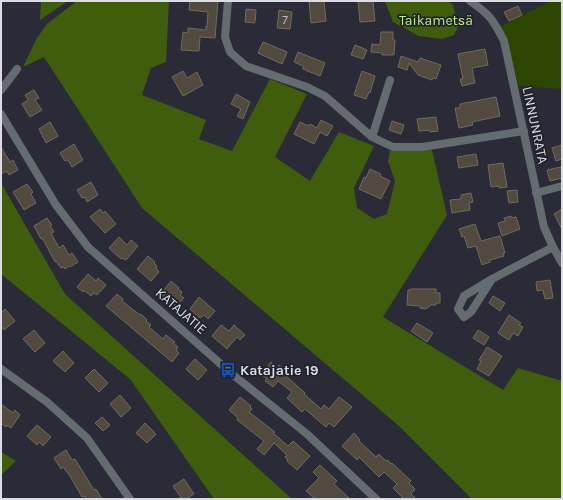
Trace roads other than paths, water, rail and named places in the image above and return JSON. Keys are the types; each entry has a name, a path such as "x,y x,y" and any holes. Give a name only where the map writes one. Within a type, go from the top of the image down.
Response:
{"street":[{"path":"228,1 225,38 230,52 246,66 307,86 325,96 372,137 393,147 422,147 524,131"},
{"name":"LINNUNRATA","path":"470,1 483,10 494,21 504,41 544,227 562,263"},
{"path":"1,90 17,69"},
{"path":"372,137 390,80"},
{"name":"KATAJATIE","path":"1,114 56,205 88,247 232,374 307,434 376,499"},
{"path":"536,193 562,186"},
{"path":"492,279 471,312 464,317 458,308 464,296 492,279 553,247"},
{"path":"1,369 47,402 87,438 130,499"}],"place":[{"name":"Katajatie 19","path":"228,370"}],"park label":[{"name":"Taikametsä","path":"436,20"}]}
